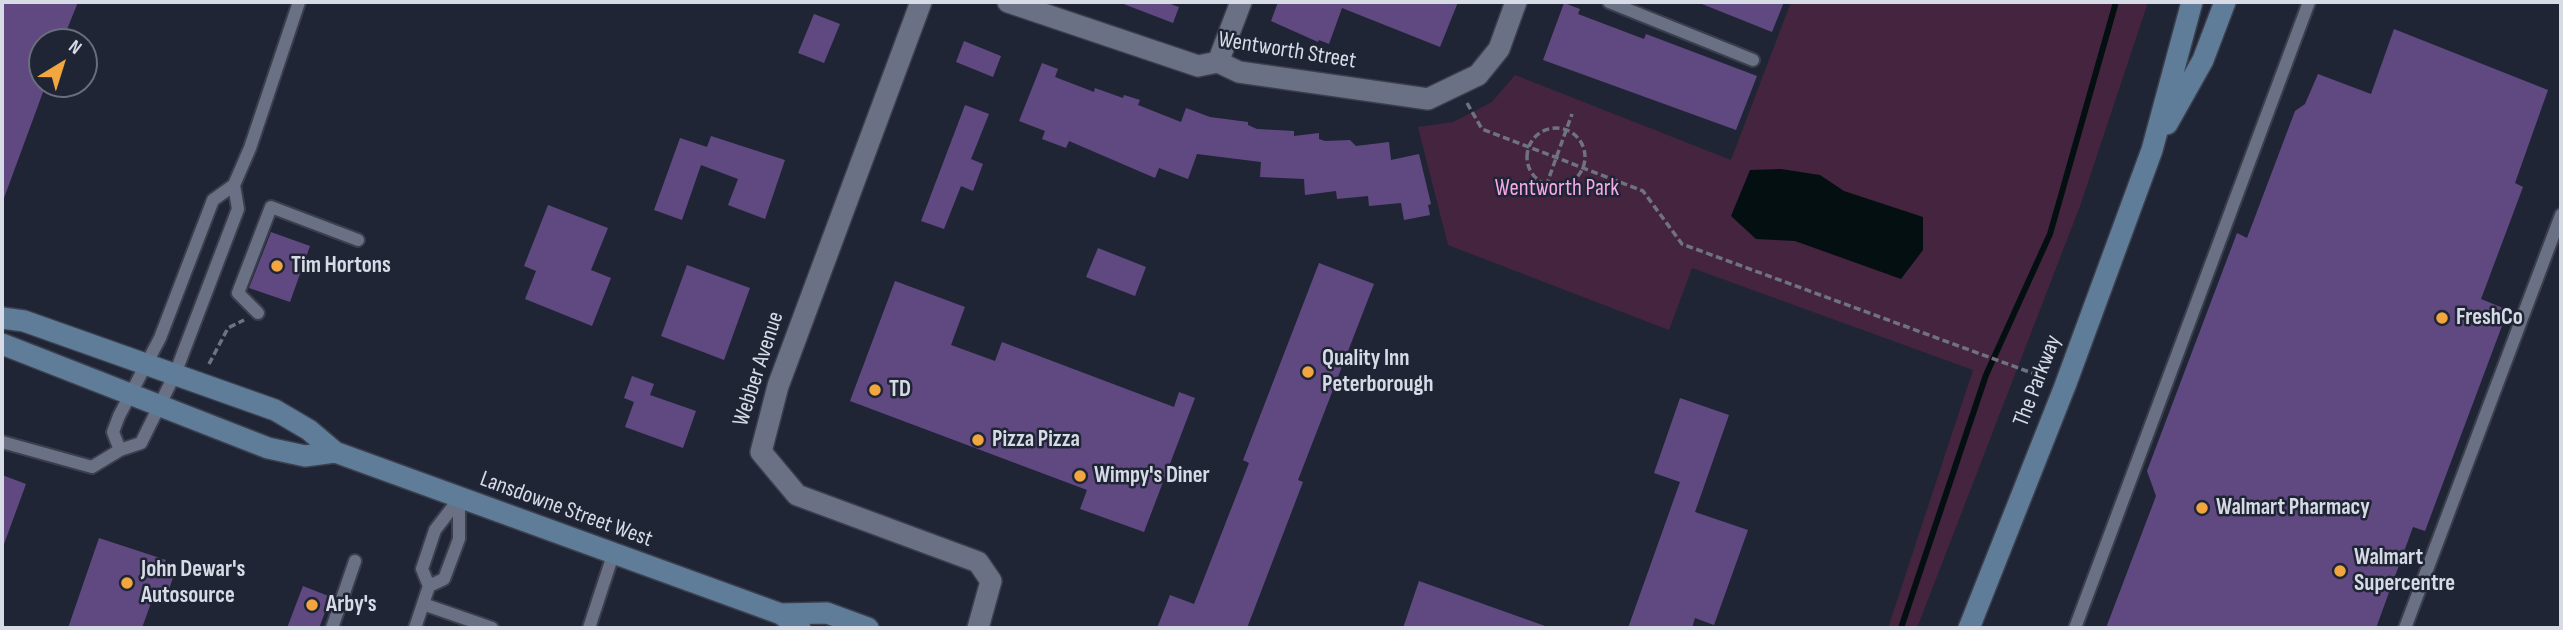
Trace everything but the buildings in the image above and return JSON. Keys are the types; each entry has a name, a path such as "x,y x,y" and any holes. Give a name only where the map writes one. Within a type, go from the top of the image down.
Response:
{"main road":[{"name":"The Parkway","path":"1969,628 2065,386 2152,150 2192,2"},
{"name":"The Parkway","path":"2152,150 2203,60 2225,2"},
{"name":"Lansdowne Street West","path":"2,318 24,321 275,410 309,430 335,452 781,614 800,628"},
{"name":"Lansdowne Street West","path":"2,344 268,447 306,456 335,452"},
{"name":"Lansdowne Street West","path":"781,614 827,613 868,628"}],"street":[{"name":"Webber Avenue","path":"921,2 778,386 761,452 797,495 978,562 991,581 978,628"},
{"name":"Wentworth Street","path":"1008,2 1198,66 1218,62 1239,72 1428,99 1479,75 1499,49 1516,2"},
{"path":"1218,62 1241,2"}],"lane":[{"path":"120,450 113,432 160,338 213,200 234,185 250,148 299,2"},
{"path":"1609,2 1753,60"},
{"path":"2075,628 2309,2"},
{"path":"2,442 92,467 120,450 141,443 175,374 238,209 234,185"},
{"path":"258,313 238,293 271,208 358,240"},
{"path":"2405,628 2561,215"},
{"path":"415,628 429,586 422,569 430,543 435,530 459,499"},
{"path":"429,586 444,579 459,538 459,499"},
{"path":"589,628 613,555"},
{"path":"332,628 355,561"},
{"path":"423,604 492,628"}],"path":[{"path":"1458,85 1482,129 1643,191 1682,244 2032,373"},
{"path":"1546,186 1572,114"},
{"path":"1549,127 1570,130 1585,147 1584,168 1569,185 1546,186 1531,173 1527,146 1549,127"}],"green space":[{"name":"Wentworth Park","path":"1791,2 2148,2 2080,206 1917,628 1888,628 1973,370 1692,268 1669,330 1448,245 1418,127 1453,122 1492,102 1515,75 1731,160"}],"shaded area":[{"path":"1781,169 1820,175 1844,191 1923,217 1923,250 1901,279 1795,241 1756,239 1731,216 1750,170"}],"waterway":[{"path":"1901,628 1986,375 2050,234 2116,2"}],"place":[{"name":"Tim Hortons","path":"277,266"},
{"name":"FreshCo","path":"2442,318"},
{"name":"Quality Inn Peterborough","path":"1308,372"},
{"name":"TD","path":"875,390"},
{"name":"Pizza Pizza","path":"978,440"},
{"name":"Wimpy's Diner","path":"1080,476"},
{"name":"Walmart Pharmacy","path":"2202,508"},
{"name":"Walmart Supercentre","path":"2340,571"},
{"name":"John Dewar's Autosource","path":"127,583"},
{"name":"Arby's","path":"312,605"}]}
